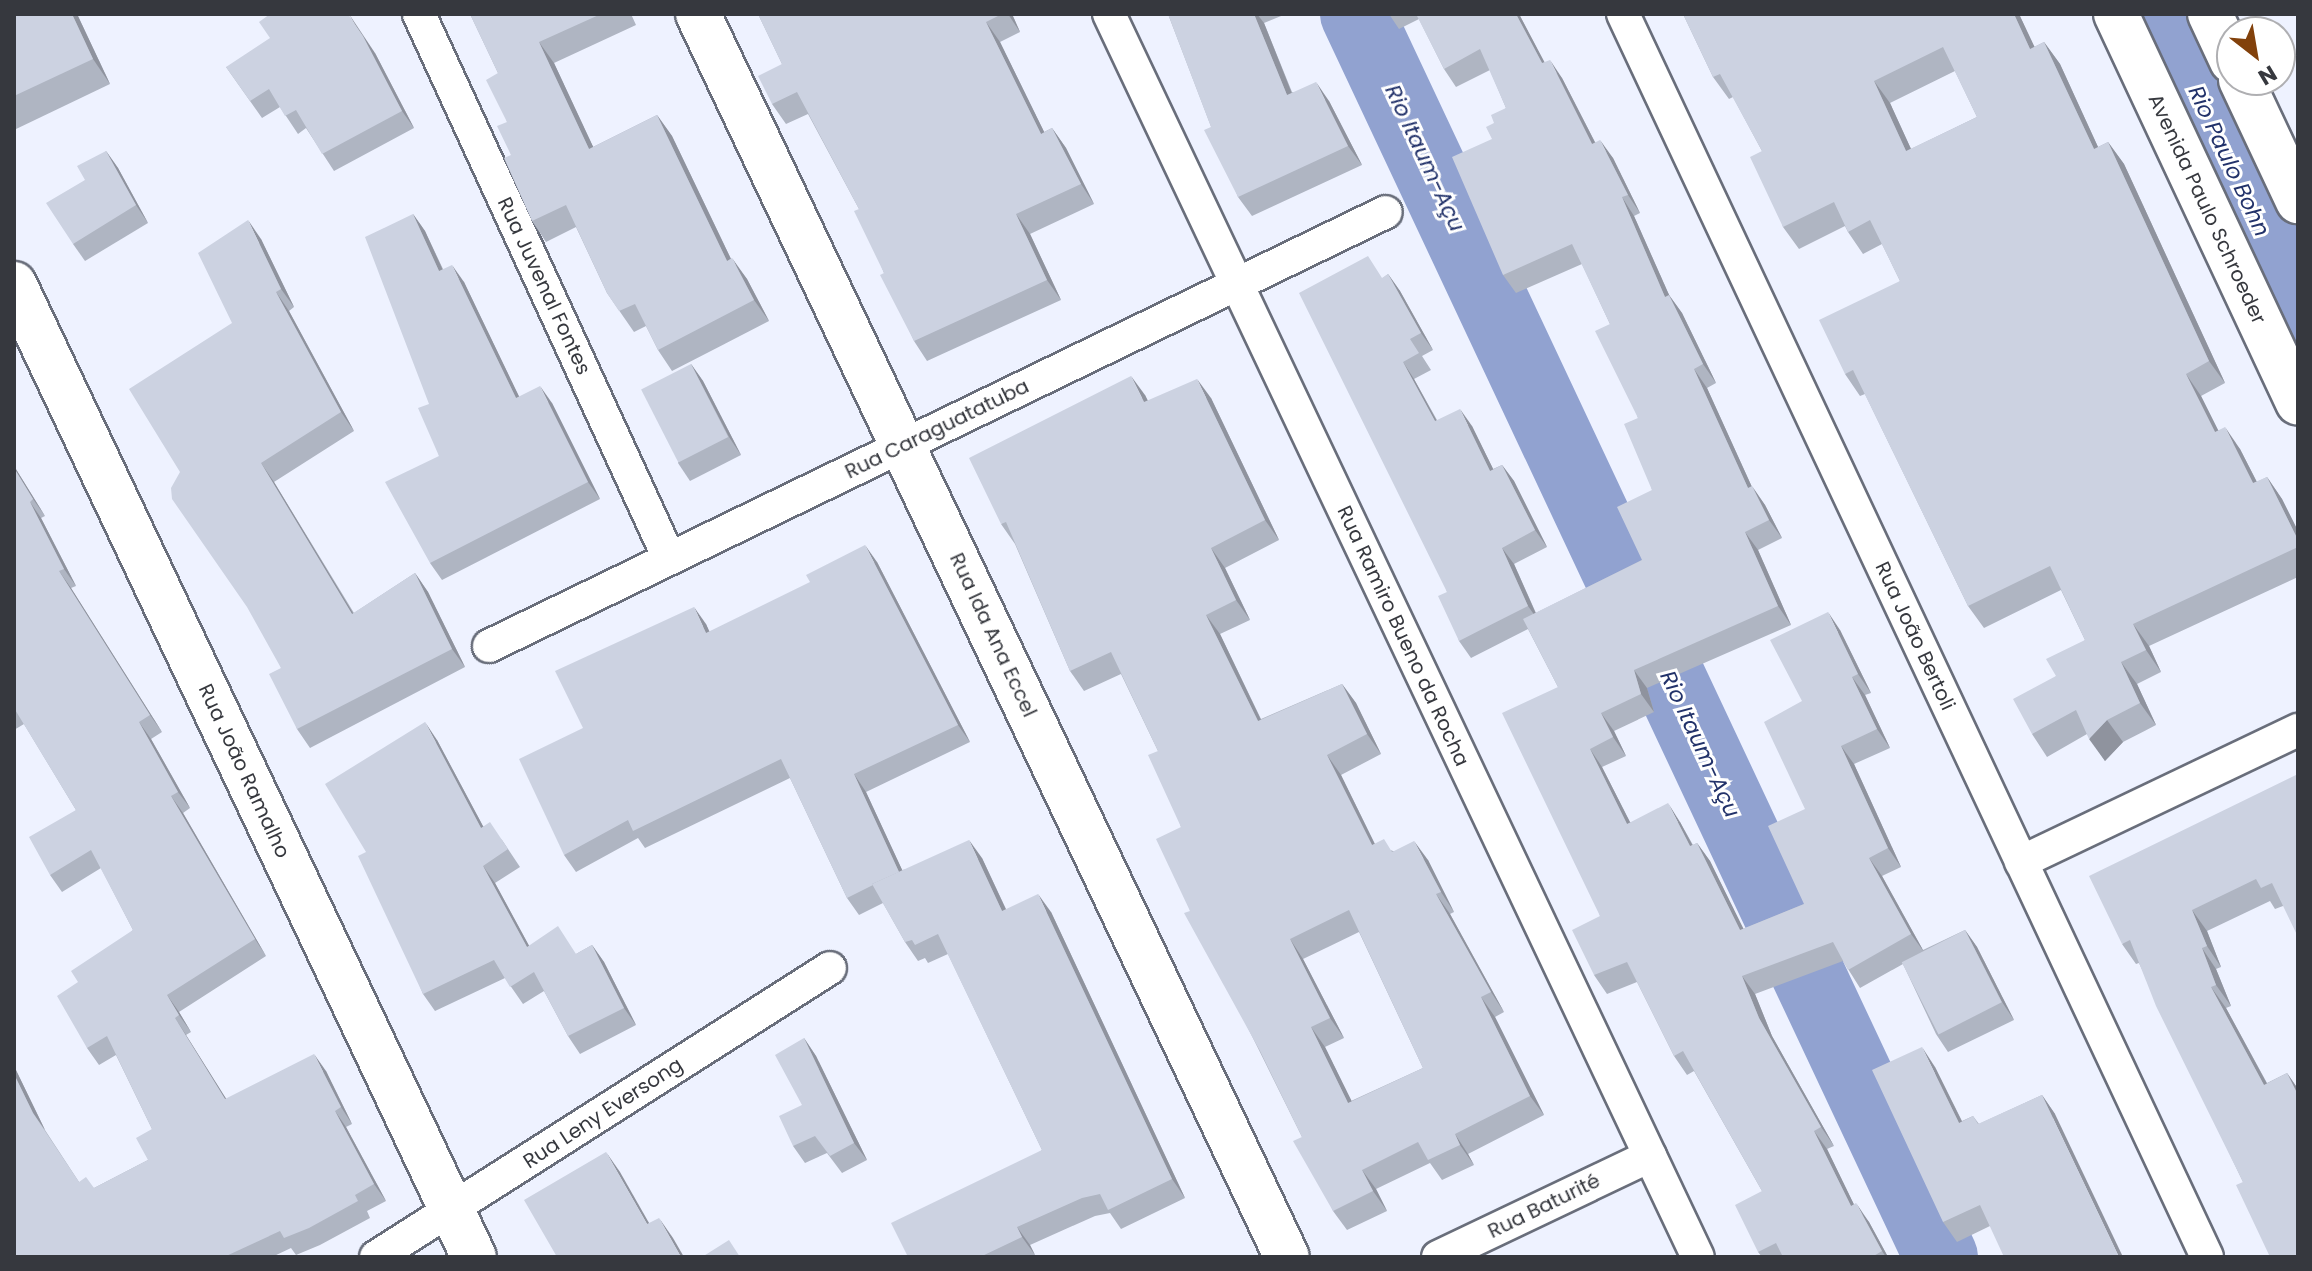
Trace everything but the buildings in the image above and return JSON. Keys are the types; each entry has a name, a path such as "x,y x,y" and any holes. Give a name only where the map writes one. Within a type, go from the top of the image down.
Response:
{"street":[{"name":"Rua Juvenal Fontes","path":"419,14 669,558"},
{"name":"Rua Ida Ana Eccel","path":"698,14 1287,1257"},
{"name":"Rua Ramiro Bueno da Rocha","path":"1109,14 1698,1257"},
{"name":"Rua João Bertoli","path":"1623,14 2207,1257"},
{"name":"Avenida Paulo Schroeder","path":"2116,14 2298,403"},
{"path":"2249,96 2298,201"},
{"name":"Rua Caraguatatuba","path":"489,646 1386,212"},
{"name":"Rua João Ramalho","path":"14,284 474,1257"},
{"path":"2021,862 2298,730"},
{"name":"Rua Leny Eversong","path":"376,1257 830,968"},
{"name":"Rua Baturité","path":"1438,1257 1650,1156"}],"waterway":[{"name":"Rio Itaum-Açu","path":"1357,14 1941,1257"},
{"name":"Rio Paulo Bohn","path":"2159,14 2298,307"}]}
